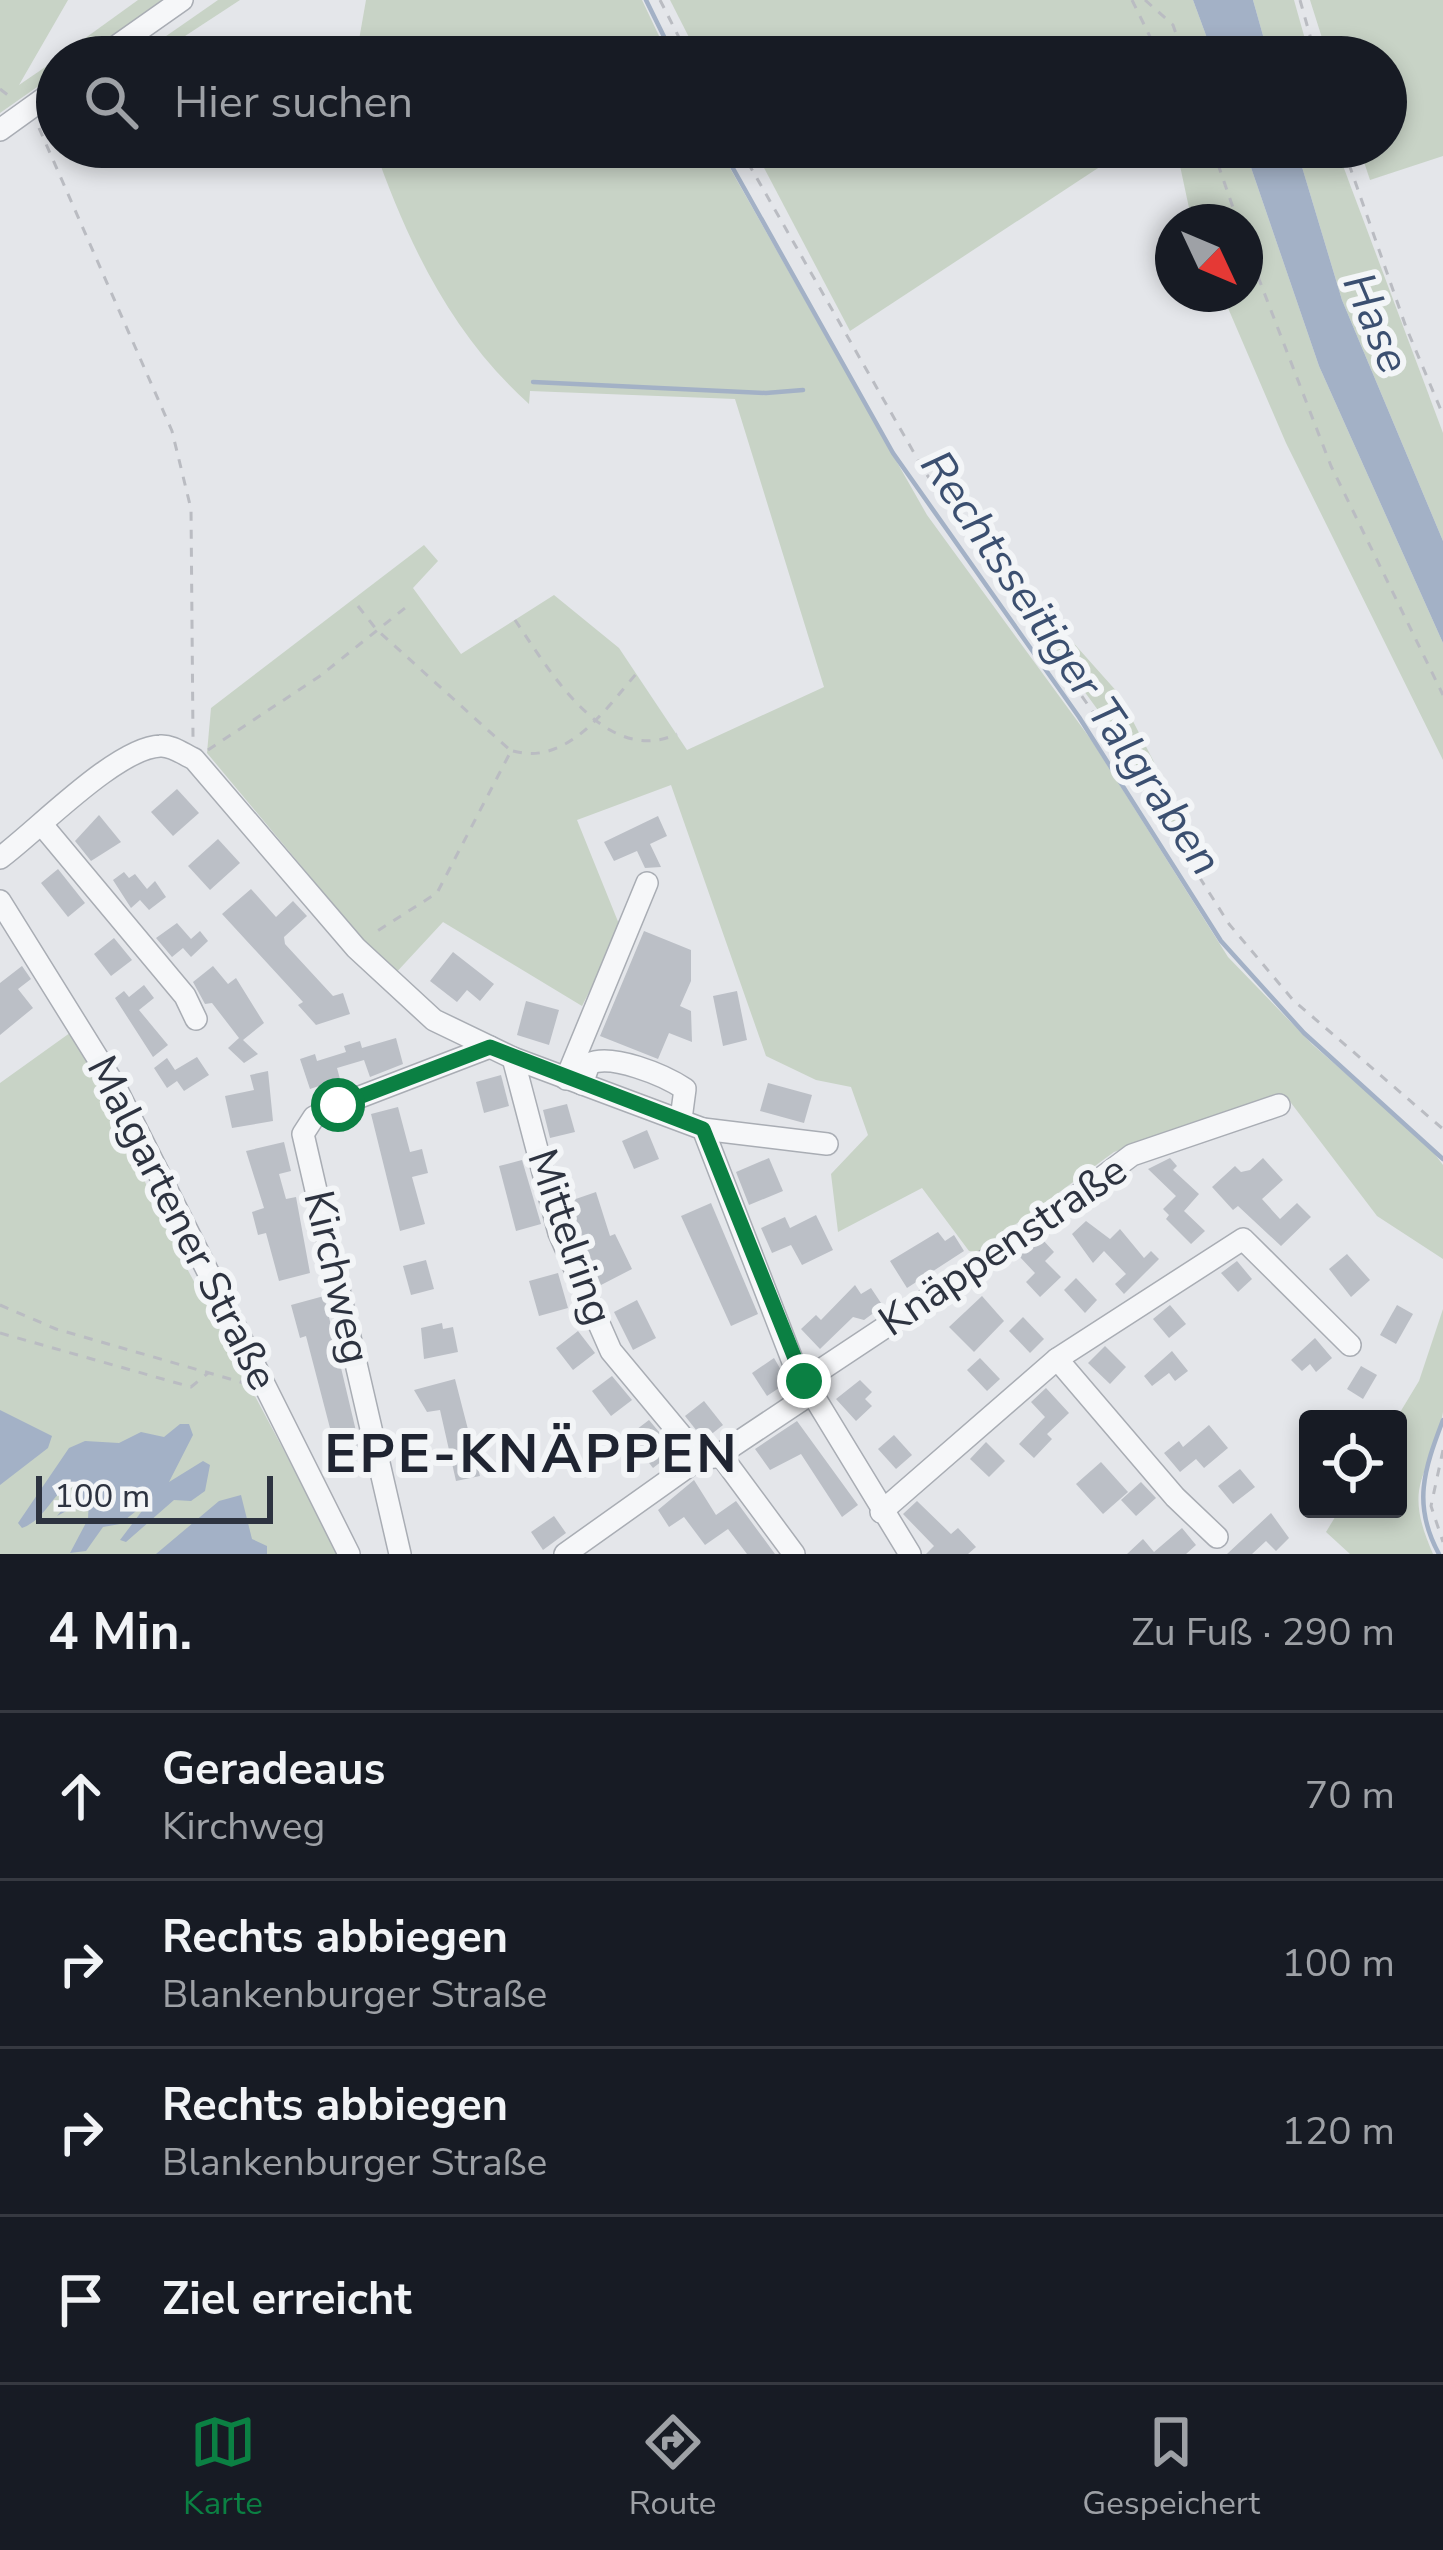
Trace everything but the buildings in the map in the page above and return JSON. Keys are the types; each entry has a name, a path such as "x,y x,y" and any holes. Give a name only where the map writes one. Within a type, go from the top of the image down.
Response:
{"street":[{"path":"131,36 182,0"},
{"path":"0,130 36,104"},
{"path":"0,858 143,749 166,745 194,759 356,948 421,1010 513,1058 703,1129 827,1144"},
{"path":"44,826 184,996 196,1019"},
{"path":"574,1082 647,883"},
{"name":"Malgartener Straße","path":"0,901 115,1086 350,1554"},
{"name":"Kirchweg","path":"400,1554 303,1134 314,1117 338,1105 490,1047"},
{"name":"Mittelring","path":"513,1058 559,1233 611,1352 794,1554"},
{"path":"574,1082 589,1064 604,1059 674,1082 685,1089 681,1119"},
{"name":"Knäppenstraße","path":"565,1554 1132,1155 1279,1105"},
{"path":"703,1129 807,1388 910,1554"},
{"path":"881,1512 1057,1359 1243,1239 1350,1345"},
{"path":"1057,1359 1175,1497 1217,1537"}],"path":[{"path":"660,0 678,36"},
{"path":"1132,0 1150,36"},
{"path":"1145,0 1178,36"},
{"path":"1300,0 1310,36"},
{"path":"26,111 36,126"},
{"path":"57,168 172,431 191,509 194,759"},
{"path":"751,168 925,472 1116,745 1229,924 1309,1016 1443,1129"},
{"path":"1219,168 1232,204"},
{"path":"1350,168 1406,327 1443,415"},
{"path":"1263,290 1331,466 1443,695"},
{"path":"194,759 320,676 410,604"},
{"path":"358,605 376,629 511,751 530,756 551,751 596,719 636,674"},
{"path":"515,620 546,664 596,719 632,743 657,743 677,734"},
{"path":"356,948 416,902 437,893 511,751"},
{"path":"0,1305 56,1329 264,1388"},
{"path":"0,1333 190,1387 208,1372"},
{"path":"1443,1450 1431,1505 1443,1542"}],"shaded area":[{"path":"0,0 68,0 47,36 36,36 36,56 19,85 36,73 36,88 0,113"},
{"path":"138,0 164,0 112,36 88,36"},
{"path":"218,0 240,0 185,36 166,36"},
{"path":"366,0 642,0 659,36 360,36"},
{"path":"670,0 1193,0 1206,36 688,36"},
{"path":"1253,0 1294,0 1304,36 1263,36"},
{"path":"1310,0 1443,0 1443,156 1407,168 1407,36 1321,36"},
{"path":"382,168 730,168 927,515 1092,741 1228,957 1313,1045 1428,1145 1443,1165 1443,1259 1377,1216 1285,1095 1114,1152 978,1252 969,1251 922,1188 838,1232 831,1174 868,1135 851,1087 816,1080 766,1056 671,785 577,820 621,929 582,1006 443,922 393,976 207,753 211,708 424,545 438,561 413,588 461,654 554,595 619,648 687,750 824,687 735,399 530,391 529,404 455,318 402,218"},
{"path":"764,168 1098,168 850,331"},
{"path":"1180,168 1251,168 1319,366 1443,643 1443,760 1286,443 1230,312 1263,312 1263,204 1188,204"},
{"path":"1302,168 1344,168 1443,433 1443,541 1342,300"},
{"path":"1366,168 1406,168 1370,180"},
{"path":"1011,573 1119,694 1209,869 1197,866 1127,750 1006,584"},
{"path":"74,1030 174,1244 339,1554 0,1554 0,1083"},
{"path":"1443,1309 1443,1412 1419,1494 1419,1510 1433,1554 1350,1554 1326,1532 1335,1518 1407,1518 1407,1410 1401,1410 1419,1381"}],"water":[{"path":"1193,0 1253,0 1263,36 1206,36"},
{"path":"1251,168 1302,168 1342,300 1443,541 1443,643 1319,366"},
{"path":"0,1410 52,1436 48,1448 0,1485"},
{"path":"180,1424 189,1424 193,1435 169,1482 203,1461 210,1465 205,1491 191,1501 174,1500 126,1542 120,1540 151,1499 120,1524 103,1527 86,1551 70,1553 88,1519 89,1499 57,1516 80,1488 75,1482 31,1524 22,1528 18,1523 69,1448 85,1441 119,1443 141,1432 164,1437"},
{"path":"241,1495 252,1539 267,1546 267,1554 156,1554 219,1501"}],"waterway":[{"name":"Rechtsseitiger Talgraben","path":"646,0 664,36"},
{"name":"Rechtsseitiger Talgraben","path":"733,168 893,453 1079,717 1221,941 1304,1033 1443,1159"},
{"path":"533,382 766,393 803,390"},
{"path":"1439,1554 1423,1503 1443,1420"}],"district":[{"name":"EPE-KNÄPPEN","path":"532,1454"}],"route":[{"path":"338,1105 490,1047 703,1129 804,1381"}],"water label":[{"name":"Hase","path":"1376,323"}]}
